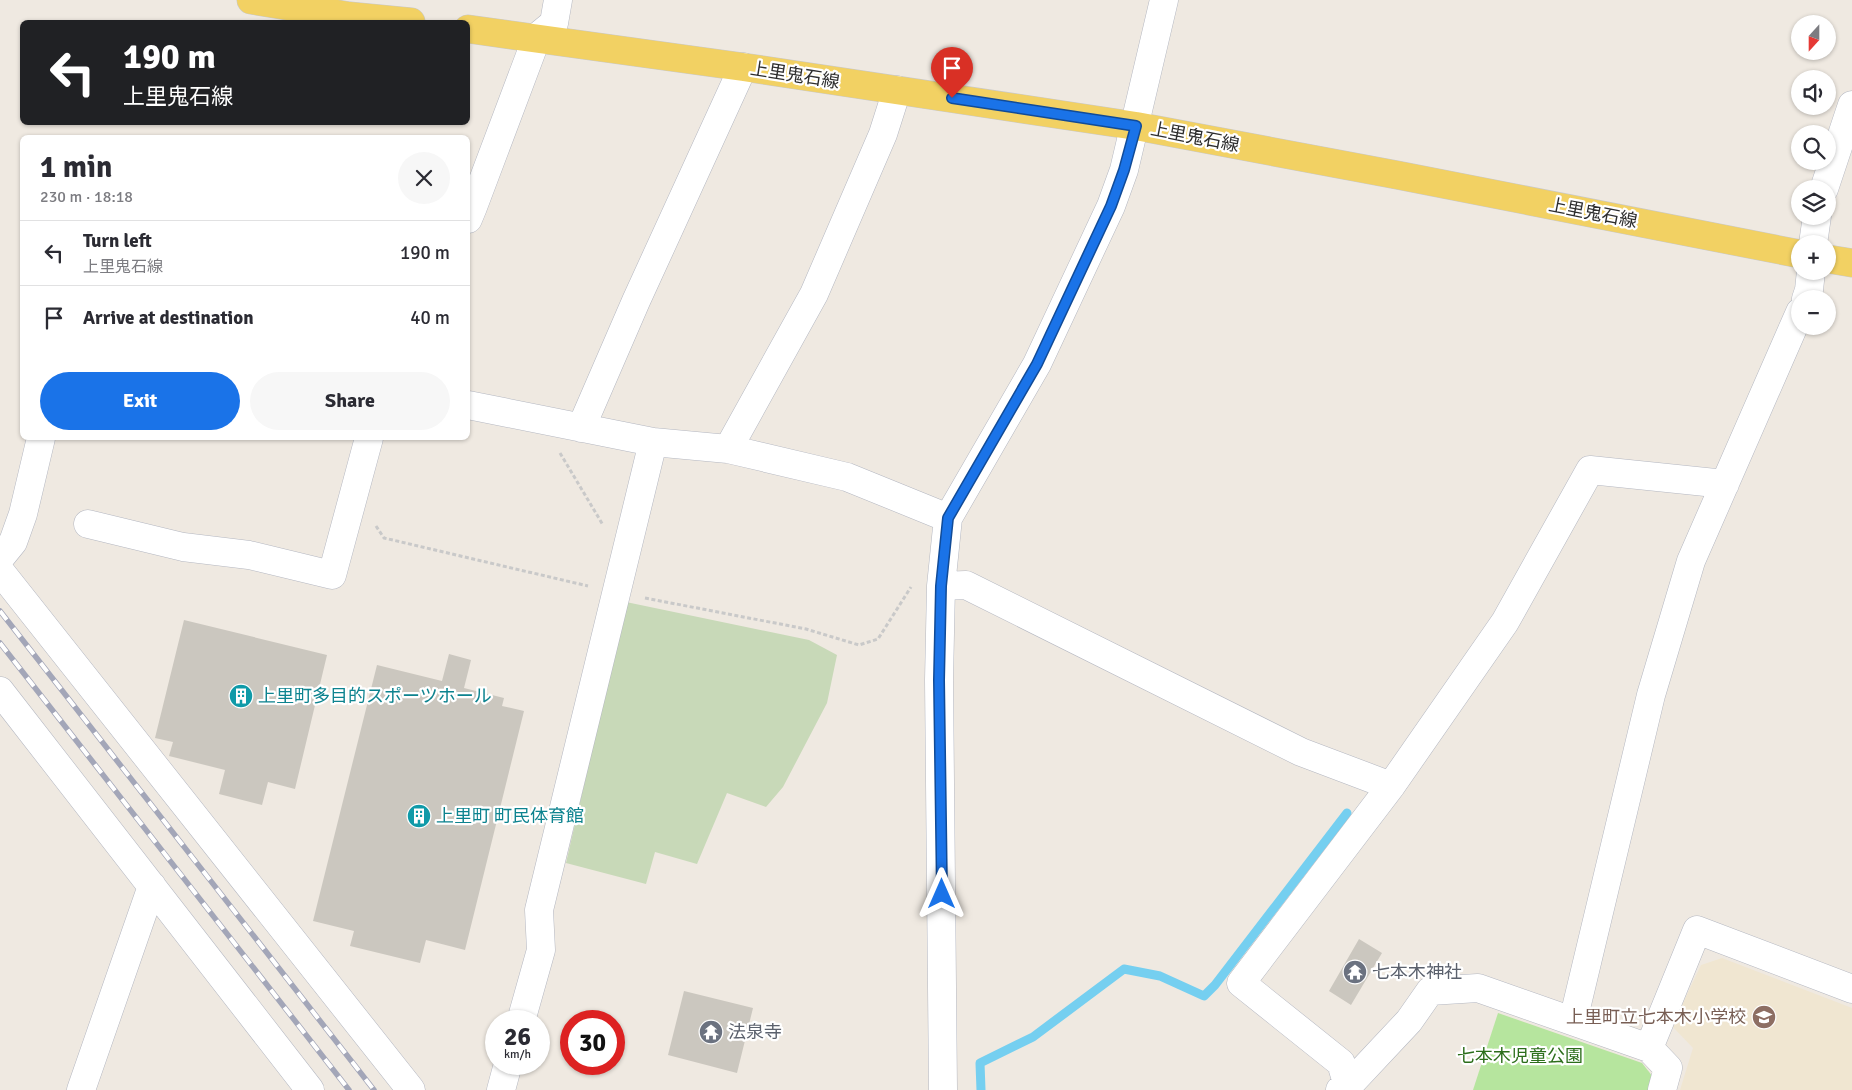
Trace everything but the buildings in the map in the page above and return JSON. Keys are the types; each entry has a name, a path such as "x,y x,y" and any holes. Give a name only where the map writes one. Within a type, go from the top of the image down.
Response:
{"main road":[{"path":"251,0 349,16 390,20"},
{"name":"上里鬼石線","path":"470,29 537,37 1136,126 1791,252"},
{"path":"1836,260 1852,263"}],"street":[{"path":"470,215 537,37 554,23 558,0"},
{"path":"943,1090 939,680 941,586 948,518 1037,364 1111,206 1124,170 1136,126 1164,0"},
{"path":"581,428 636,301 743,67"},
{"path":"728,449 814,294 883,134 897,90"},
{"path":"1827,180 1852,106"},
{"path":"1573,1021 1651,695 1691,561 1791,333"},
{"path":"470,406 653,442 728,449 847,477 948,518"},
{"path":"0,558 13,542 23,514 41,440"},
{"path":"88,524 183,548 249,555 332,575 368,440"},
{"path":"524,1010 541,950 539,910 603,589 653,442"},
{"path":"1344,1088 1341,1063 1241,983 1391,786 1505,622 1590,470 1725,484"},
{"path":"0,571 411,1090"},
{"path":"941,586 966,585 1300,752 1391,786"},
{"path":"0,691 310,1090"},
{"path":"81,1090 152,886"},
{"path":"1648,1048 1697,930 1852,989"},
{"path":"1344,1088 1409,1021 1430,991 1478,988 1648,1048 1668,1068 1662,1090"},
{"path":"501,1090 505,1075"}],"path":[{"path":"559,451 608,532"},
{"path":"372,522 384,538 603,589 806,629 859,645 878,639 912,586 941,586"}],"shaded area":[{"name":"上里町立七本木小学校","path":"1722,958 1852,1008 1852,1090 1680,1090 1693,1048 1672,1026 1701,965"}],"green space":[{"path":"626,602 809,640 837,655 827,703 783,787 766,807 727,793 697,864 655,852 646,884 566,863"},
{"name":"七本木児童公園","path":"1498,1013 1642,1063 1653,1077 1650,1090 1473,1090"}],"waterway":[{"path":"981,1090 980,1063 1033,1037 1124,969 1160,976 1204,996 1215,985 1347,813"}],"railway":[{"path":"0,611 374,1090"},
{"path":"0,643 349,1090"}],"place":[{"name":"上里町多目的スポーツホール","path":"241,696"},
{"name":"上里町 町民体育館","path":"419,816"},
{"name":"七本木神社","path":"1355,972"},
{"name":"上里町立七本木小学校","path":"1764,1017"},
{"name":"法泉寺","path":"711,1032"}],"route":[{"path":"942,894 939,680 941,586 948,518 1037,364 1111,206 1124,170 1136,126 952,98"}]}
